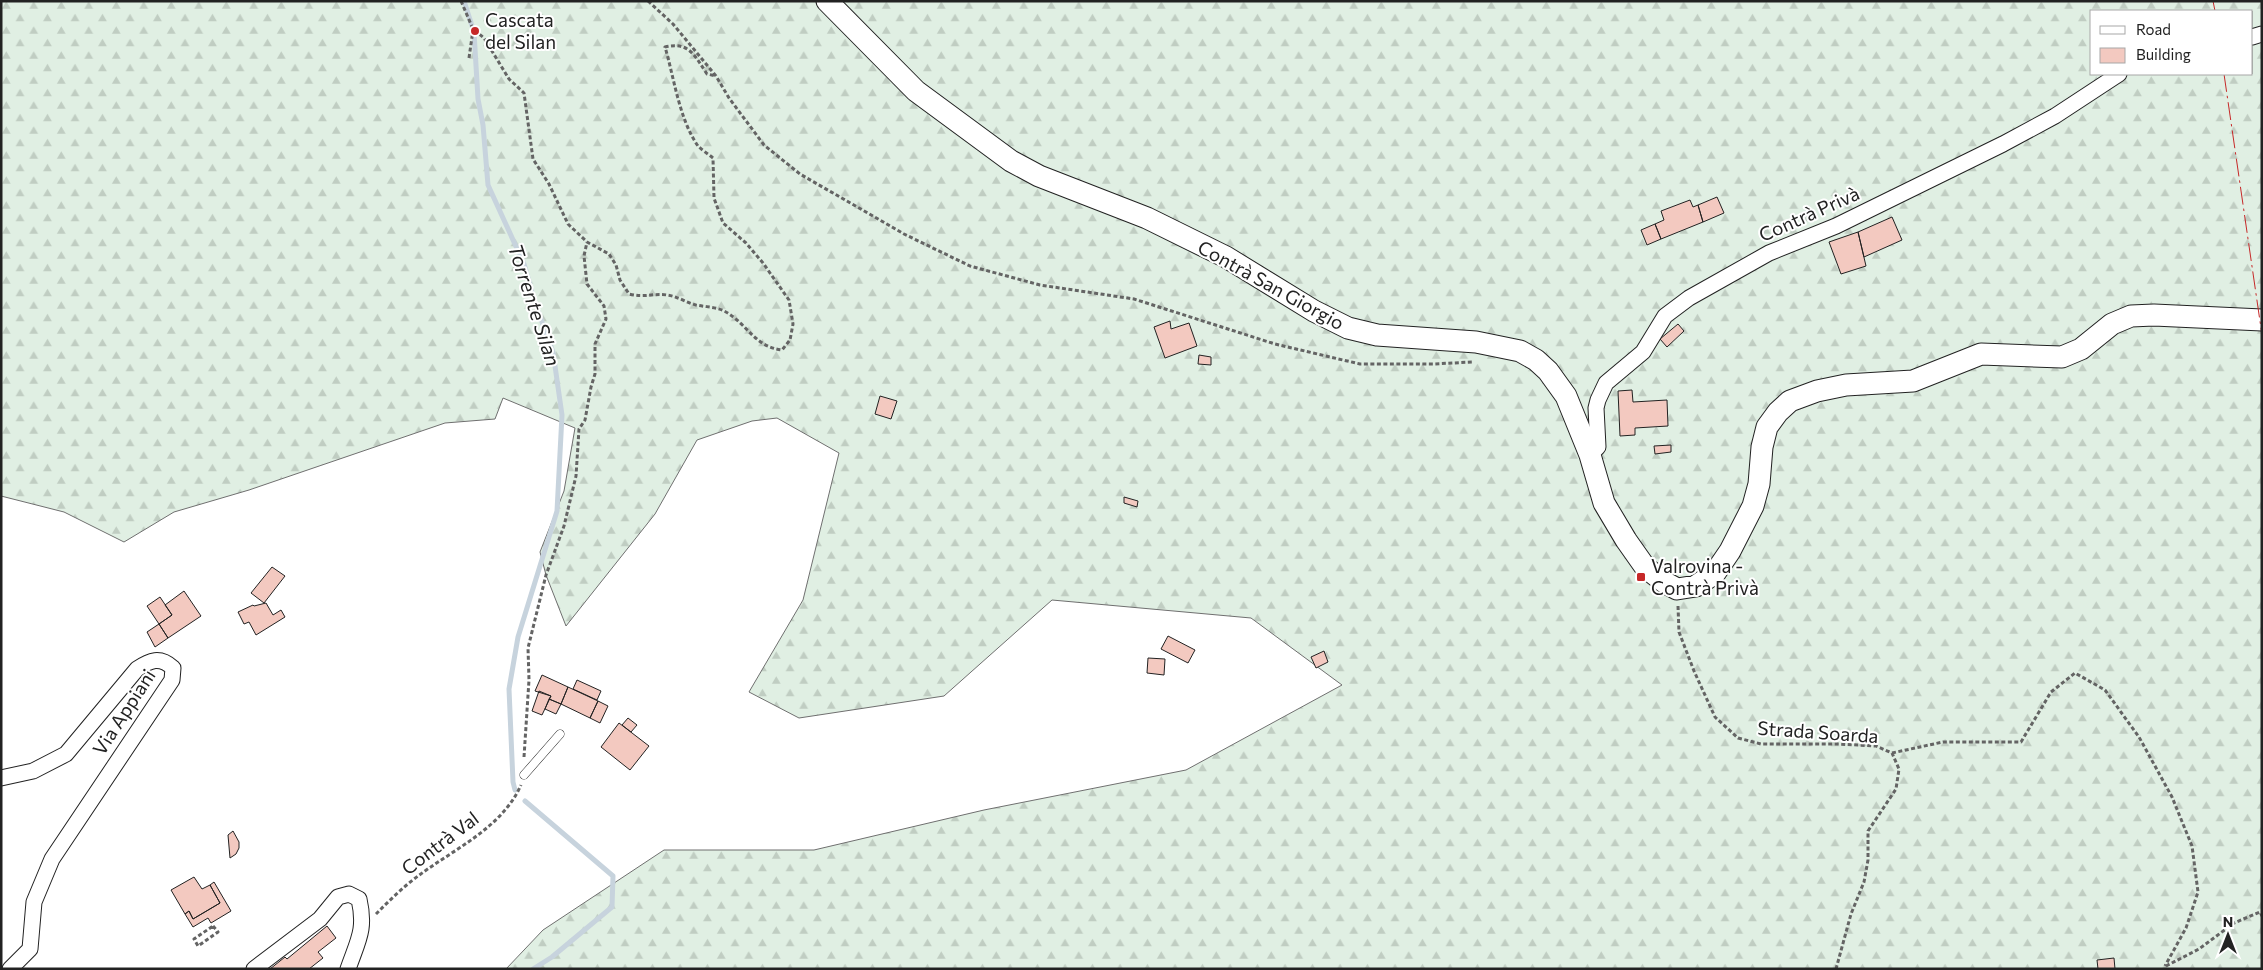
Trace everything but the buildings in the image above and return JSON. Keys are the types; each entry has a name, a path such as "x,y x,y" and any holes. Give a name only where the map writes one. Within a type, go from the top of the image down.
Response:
{"street":[{"name":"Contrà San Giorgio","path":"826,1 916,91 1011,161 1039,176 1156,223 1226,257 1314,311 1348,328 1376,335 1476,342 1520,351 1536,360 1548,371 1566,396 1590,455 1604,503 1626,540 1645,567 1664,582 1677,589"},
{"name":"Contrà Privà","path":"1590,455 1598,447 1596,408 1606,383 1643,352 1666,316 1689,298 1777,249 1836,226 2003,144 2055,116 2117,75"},
{"path":"1677,589 1696,586 1715,573 1730,551 1753,506 1760,484 1762,447 1768,427 1778,412 1790,401 1817,391 1846,385 1913,381 1981,354 2062,356 2081,349 2112,324 2131,316 2154,315 2262,320"},
{"name":"Via Appiani","path":"1,778 33,771 66,754 137,669 144,664 151,660 166,662 173,668 172,680 52,859 34,902 30,949 10,969"},
{"path":"254,969 320,919 338,897 349,894 359,899 363,916 363,927 348,969"}],"lane":[{"path":"524,775 560,734"}],"path":[{"path":"461,1 473,29 484,38 509,79 524,93 533,159 549,184 568,224 587,242 610,254 616,265 620,280 629,294 642,297 668,295 696,305 725,311 769,349 782,350 790,340 793,324 789,300 763,263 746,243 723,223 714,198 713,158 699,147 692,136 673,85 673,72 665,47 676,44 692,51 707,74 716,76"},
{"path":"648,1 673,24 716,76 764,145 800,174 904,234 970,266 1040,285 1134,299 1274,344 1360,364 1481,364"},
{"path":"469,58 473,29"},
{"name":"Contrà Val","path":"363,927 419,875 463,846 498,817 515,799 524,775 525,721 529,680 528,648 546,575 564,526 576,476 579,429 586,420 590,387 595,374 595,344 606,319 604,306 587,284 584,256 587,242"},
{"name":"Strada Soarda","path":"1677,589 1679,632 1694,671 1715,717 1738,738 1761,744 1876,746 1892,753 1899,769 1896,789 1868,831 1868,860 1864,882 1850,914 1836,969"},
{"path":"1892,753 1943,742 2021,742 2051,692 2075,673 2105,690 2139,737 2172,797 2192,846 2198,892 2186,928 2166,966 2199,949 2234,923 2260,912 2262,916"},
{"path":"213,926 218,932 198,946 194,939 213,926"}],"green space":[{"path":"1,1 2262,1 2262,969 506,969 543,930 664,850 814,850 984,810 1186,770 1342,685 1251,618 1052,600 944,696 799,718 749,692 803,600 839,453 777,418 752,421 697,440 655,514 566,626 546,575 540,552 564,491 575,428 503,398 495,419 445,423 249,490 174,512 124,542 64,512 1,496"}],"waterway":[{"name":"Torrente Silan","path":"464,1 474,32 478,99 483,125 488,185 524,264 535,303 553,352 562,415 557,511 518,637 509,689 513,782 515,790"},
{"name":"Torrente Silan","path":"525,801 613,876 612,907 552,957 533,969"}],"power":[{"path":"2213,1 2215,10"},
{"path":"2224,75 2262,335"}],"place":[{"name":"Cascata del Silan","path":"475,31"},
{"name":"Valrovina - Contrà Privà","path":"1641,577"}]}
